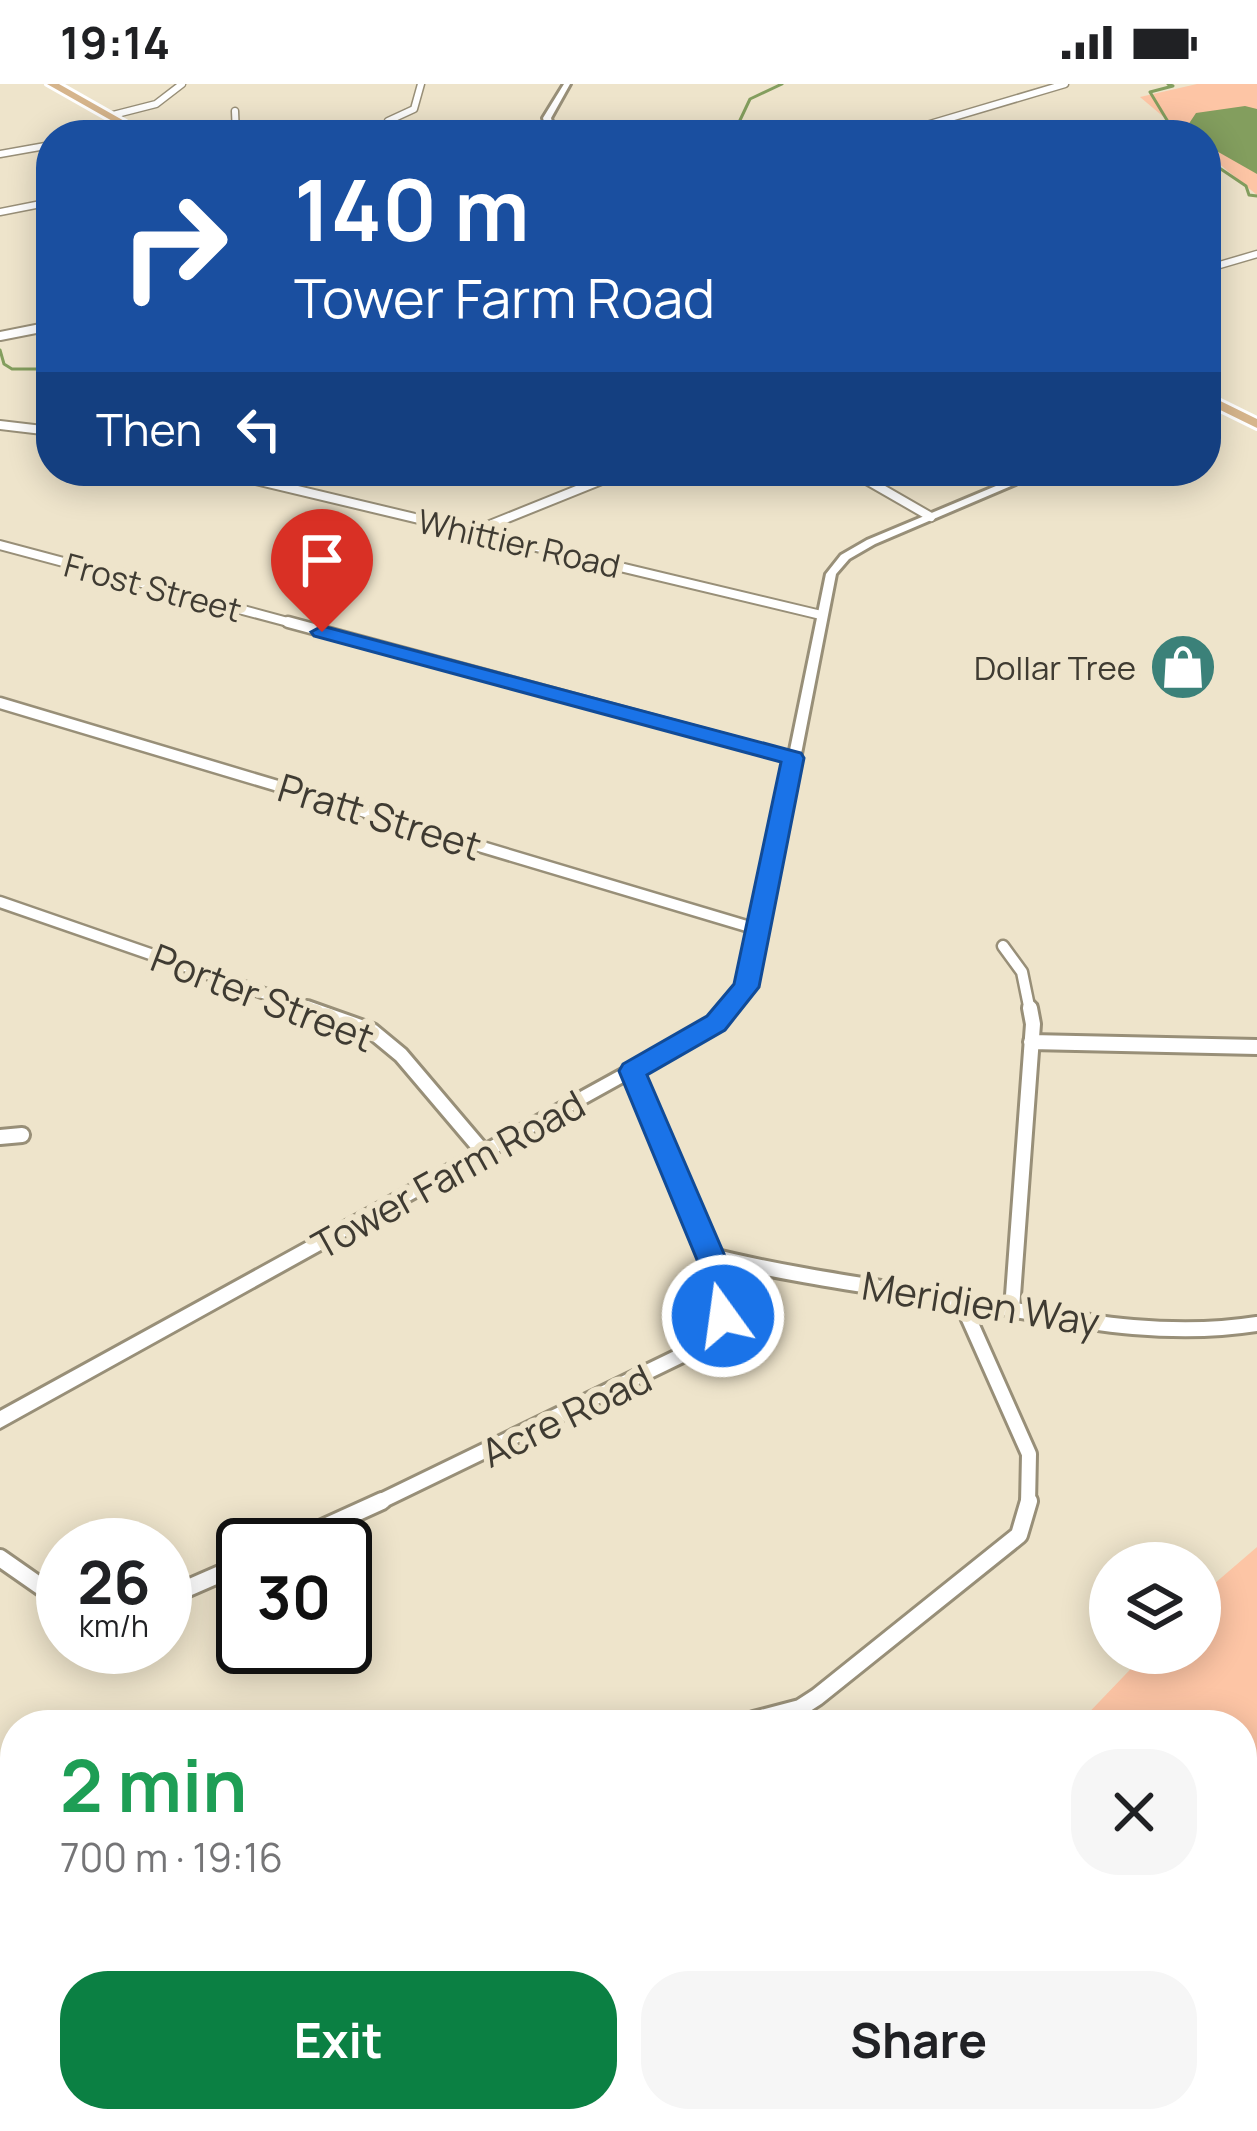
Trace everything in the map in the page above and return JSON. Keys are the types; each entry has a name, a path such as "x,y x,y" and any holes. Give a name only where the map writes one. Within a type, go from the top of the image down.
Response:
{"main road":[{"path":"52,84 116,120"},
{"path":"1221,405 1256,422"}],"street":[{"path":"109,116 156,104 182,84"},
{"path":"390,120 415,109 421,84"},
{"path":"548,120 567,84"},
{"path":"944,120 1065,84"},
{"path":"235,111 235,120"},
{"path":"0,154 36,148"},
{"path":"0,212 36,205"},
{"path":"1221,265 1257,254"},
{"path":"0,336 36,329"},
{"path":"0,425 36,429"},
{"name":"Whittier Road","path":"281,486 820,615"},
{"path":"472,532 587,486"},
{"path":"877,486 931,517"},
{"name":"Tower Farm Road","path":"0,1420 485,1154 728,1012 746,987 760,930 826,586 836,564 854,551 1005,486"},
{"name":"Frost Street","path":"0,545 793,758"},
{"name":"Pratt Street","path":"0,703 760,930"},
{"name":"Porter Street","path":"0,902 372,1031 401,1054 485,1154"},
{"path":"1003,946 1018,963 1028,988 1030,1042 1012,1310"},
{"path":"1030,1042 1257,1047"},
{"name":"Acre Road","path":"343,1518 562,1417 712,1340 724,1304 722,1284 632,1071"},
{"path":"0,1137 22,1135"},
{"name":"Meridien Way","path":"708,1255 769,1271 1012,1310 1172,1330 1257,1324"},
{"path":"792,1710 817,1697 1018,1535 1031,1494 1029,1454 961,1301"},
{"path":"0,1558 36,1583"}],"shaded area":[{"path":"1197,84 1257,84 1257,195 1221,165 1221,120 1167,120 1140,97"},
{"path":"1245,106 1257,109 1257,174 1221,154 1221,120 1191,120 1196,113"},
{"path":"1257,1547 1257,1710 1091,1710 1126,1674 1221,1674 1221,1578"}],"waterway":[{"path":"740,120 750,99 782,84"},
{"path":"1167,120 1150,92 1173,86 1168,84"},
{"path":"1221,169 1246,186 1249,195 1257,196"},
{"path":"0,350 4,364 12,369 36,369"}],"place":[{"name":"Dollar Tree","path":"1183,667"}],"route":[{"path":"322,632 793,758 746,987 716,1023 632,1071 722,1284 723,1316"}]}
